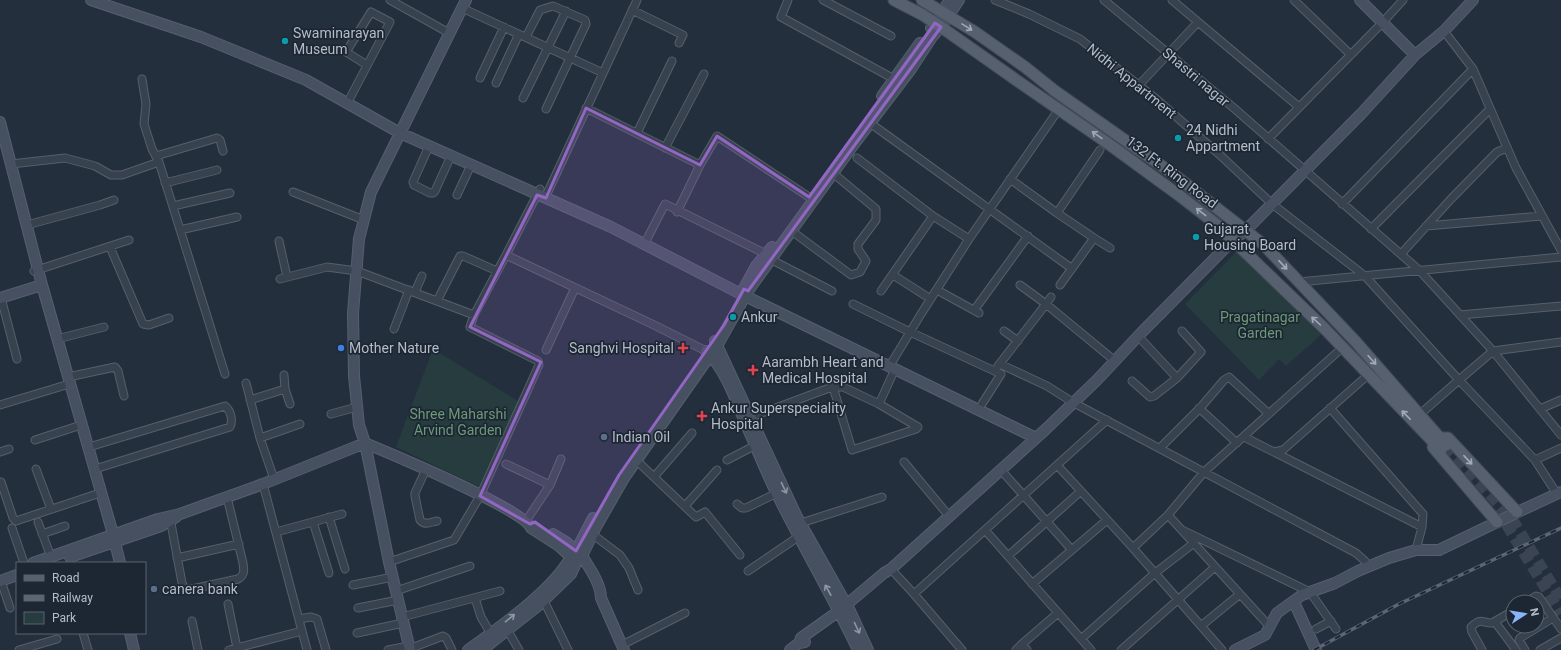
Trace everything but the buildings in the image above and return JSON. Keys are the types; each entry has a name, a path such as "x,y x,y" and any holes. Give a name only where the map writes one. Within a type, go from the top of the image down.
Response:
{"main road":[{"name":"132 Ft. Ring Road","path":"894,0 938,25 1059,109 1180,196 1216,224 1368,375 1440,444"},
{"name":"132 Ft. Ring Road","path":"922,0 975,32 1025,67 1054,91 1176,176 1264,244 1361,348 1419,415 1440,444"},
{"path":"1497,522 1433,448 1448,438 1517,512"}],"street":[{"path":"91,0 201,37 306,80 429,146 471,165 614,222 745,293"},
{"path":"110,0 203,32 308,75 350,98 401,130 543,193 1012,425 1039,435"},
{"path":"390,0 449,33"},
{"path":"390,562 454,540 480,496 540,362 470,327 474,315 497,271 543,193 603,74 637,0"},
{"path":"788,0 781,18 894,79"},
{"path":"823,0 891,36"},
{"path":"768,257 792,232 870,123 911,69 945,13 950,0"},
{"path":"945,13 959,0"},
{"name":"Nidhi Appartment","path":"995,0 1029,14 1080,39 1139,85 1220,155 1271,203 1365,276 1459,380 1535,460 1559,493"},
{"name":"Shastri nagar","path":"1104,0 1420,270 1493,351 1561,435"},
{"path":"1172,0 1299,107"},
{"path":"1294,0 1351,55"},
{"path":"1360,0 1415,55"},
{"path":"1268,139 1403,0"},
{"path":"790,650 799,643 806,642 844,611 884,572 891,569 1074,402 1233,240 1246,230 1271,203 1361,114 1415,55 1444,31 1473,0"},
{"path":"409,648 365,443 359,425 354,376 353,313 359,238 371,192 464,4 504,27 603,74"},
{"path":"526,37 540,10 553,6 585,20 586,24 546,109"},
{"path":"632,10 682,35 679,43"},
{"path":"523,98 566,11"},
{"path":"350,98 390,22 371,12 346,52 367,65"},
{"path":"1139,85 1169,55 1198,22"},
{"path":"482,650 508,631 544,601 571,574 576,556 589,524 619,475 716,342 768,257 810,197 894,79 938,25"},
{"path":"480,78 504,27"},
{"path":"1444,31 1473,68 1516,168 1561,250"},
{"path":"496,83 519,34"},
{"path":"637,133 672,61"},
{"path":"1342,204 1473,68"},
{"path":"666,148 704,74"},
{"path":"142,79 146,104 144,124 173,206 225,374"},
{"path":"586,108 700,165"},
{"path":"879,404 892,366 910,332 969,239 1059,109"},
{"path":"1371,229 1490,109"},
{"path":"0,122 40,286 67,381 95,468 112,539 115,562"},
{"path":"870,123 1072,268"},
{"path":"677,212 700,165 717,136 810,197"},
{"path":"10,167 65,158 95,166 111,175 122,175 157,159 218,138 223,151"},
{"path":"0,142 10,167 27,225 36,270"},
{"path":"429,146 413,182 414,185 430,193 435,190 451,156"},
{"path":"1401,254 1497,152 1507,148"},
{"path":"1057,213 1100,150"},
{"path":"857,158 933,216 969,239"},
{"path":"457,195 471,165"},
{"path":"165,183 217,170"},
{"path":"792,232 851,275 860,272 866,261 858,249 858,244 876,220 876,209 834,174"},
{"path":"1010,179 1057,213 1110,248"},
{"path":"293,192 364,220"},
{"path":"173,206 230,193"},
{"path":"27,225 114,200"},
{"path":"647,239 665,204 677,212 768,257 832,291"},
{"path":"882,291 933,216"},
{"path":"1426,226 1542,216"},
{"path":"180,230 237,217"},
{"path":"937,290 977,311 1028,236"},
{"path":"1060,285 1094,238"},
{"path":"36,270 128,240"},
{"path":"279,241 283,278 327,267 357,271 474,315"},
{"path":"110,247 143,324 149,325 169,318"},
{"path":"506,255 652,324 708,353 727,380 798,537 868,650"},
{"path":"437,301 460,256 497,271"},
{"path":"1299,282 1561,257"},
{"path":"893,275 926,296"},
{"path":"394,328 412,291 422,276"},
{"path":"1020,285 1046,304 1115,361"},
{"path":"16,359 0,298 40,286"},
{"path":"40,286 57,339 78,426 97,494 120,562"},
{"path":"546,350 575,288"},
{"path":"995,371 1051,297"},
{"path":"853,304 1001,374 982,404"},
{"path":"1460,315 1561,306"},
{"path":"57,339 104,327"},
{"path":"1004,331 1018,341"},
{"path":"1132,381 1150,397 1154,396 1177,378 1201,352 1182,331"},
{"path":"1138,336 1177,378"},
{"path":"716,342 844,611 858,650"},
{"path":"1419,415 1493,351 1561,342"},
{"path":"1133,548 1168,515 1204,472 1342,348"},
{"path":"468,650 491,634 534,599 576,556 592,534 624,478 708,353"},
{"path":"1000,364 1047,386 1107,420 1356,553 1365,561 1368,567"},
{"path":"892,366 982,404 1039,435"},
{"path":"0,405 67,381 114,367 118,370 124,396"},
{"path":"284,375 285,389 290,404"},
{"path":"1274,452 1283,450 1368,375"},
{"path":"1160,448 1224,380 1229,378 1269,414"},
{"path":"246,383 260,438 274,479"},
{"path":"751,417 834,387 843,387 879,404 918,427 916,429 852,450 834,387"},
{"path":"250,400 285,389"},
{"path":"1540,409 1561,400"},
{"path":"89,447 225,406 231,416 232,423 230,427 95,468"},
{"path":"331,414 358,407"},
{"path":"1199,408 1238,443"},
{"path":"1330,408 1423,514 1422,527 1416,550"},
{"path":"914,594 1107,420"},
{"path":"260,438 300,424"},
{"path":"35,440 78,426"},
{"path":"654,477 692,433"},
{"path":"1244,437 1422,527"},
{"path":"39,562 52,560 170,518 263,484 365,443 426,469 480,496 528,522 531,528 576,556 588,566 601,592 601,598 623,648 685,613"},
{"path":"727,460 756,445"},
{"path":"1535,460 1561,448"},
{"path":"0,451 9,449"},
{"path":"528,522 550,484 561,459"},
{"path":"636,460 696,517 705,512 740,555"},
{"path":"904,462 949,516"},
{"path":"506,464 550,484"},
{"path":"1057,465 1133,548 1222,650"},
{"path":"36,468 51,509"},
{"path":"426,469 415,493 420,520 424,524 437,521"},
{"path":"685,506 717,470"},
{"path":"1000,470 1072,550"},
{"path":"1,482 13,518 16,521 97,494"},
{"path":"263,484 307,650"},
{"path":"1008,556 1081,491"},
{"path":"737,504 742,508 746,508 777,493"},
{"path":"1235,650 1265,635 1277,613 1302,595 1335,583 1389,558 1416,550 1439,550 1559,493"},
{"path":"170,518 182,583 185,589 192,589 238,579 242,577 244,573 243,563 227,497"},
{"path":"801,523 882,497"},
{"path":"276,532 342,514"},
{"path":"1168,515 1270,627"},
{"path":"329,517 345,569"},
{"path":"1032,584 1107,520"},
{"path":"38,522 52,560"},
{"path":"313,522 329,573"},
{"path":"42,534 65,526"},
{"path":"12,528 24,562"},
{"path":"985,530 1091,650"},
{"path":"1182,530 1310,592 1336,629"},
{"path":"592,534 620,555 629,568 638,590"},
{"path":"748,571 798,537"},
{"path":"1081,639 1155,573 1194,543"},
{"path":"177,558 238,544"},
{"path":"358,608 397,596 470,566"},
{"path":"1121,650 1216,567"},
{"path":"0,579 16,569"},
{"path":"891,569 962,650"},
{"path":"0,579 16,575"},
{"path":"352,585 393,576"},
{"path":"0,579 10,608"},
{"path":"357,633 500,591"},
{"path":"1201,626 1240,594"},
{"path":"475,598 481,617 491,634"},
{"path":"544,601 568,650"},
{"path":"1294,602 1316,650"},
{"path":"228,604 237,648"},
{"path":"1545,606 1561,629"},
{"path":"1016,650 1025,647 1058,613"},
{"path":"1482,650 1471,628 1482,620 1490,624 1505,615"},
{"path":"299,619 311,617 317,619 326,650"},
{"path":"1525,650 1519,640 1520,638 1553,618"},
{"path":"192,621 198,650"},
{"path":"1316,629 1331,621"},
{"path":"1495,622 1516,650"},
{"path":"229,650 302,631"},
{"path":"508,631 518,650"},
{"path":"83,634 88,650"},
{"path":"130,634 134,650"},
{"path":"135,634 138,650"},
{"path":"388,650 409,648 443,636 446,638 452,650"},
{"path":"1540,650 1561,638"},
{"path":"19,650 57,639"}],"highlighted area":[{"path":"935,23 941,27 748,291 744,289 724,325 619,475 576,551 535,522 530,524 480,496 541,362 470,327 537,195 546,198 586,108 700,165 717,136 809,197"}],"green space":[{"name":"Pragatinagar Garden","path":"1238,250 1323,333 1286,366 1279,359 1259,380 1185,304"},
{"name":"Shree Maharshi Arvind Garden","path":"433,349 518,401 484,489 396,447"}],"tunnel":[{"path":"1446,445 1514,522 1561,599"},
{"path":"1495,512 1506,524 1561,614"}],"railway":[{"path":"1314,650 1399,604 1561,528"}],"place":[{"name":"Swaminarayan Museum","path":"285,41"},
{"name":"24 Nidhi Appartment","path":"1178,138"},
{"name":"Gujarat Housing Board","path":"1196,237"},
{"name":"Ankur","path":"733,317"},
{"name":"Mother Nature","path":"341,348"},
{"name":"Sanghvi Hospital","path":"683,348"},
{"name":"Aarambh Heart and Medical Hospital","path":"753,370"},
{"name":"Ankur Superspeciality Hospital","path":"702,416"},
{"name":"Indian Oil","path":"604,437"},
{"name":"canera bank","path":"154,589"}]}
